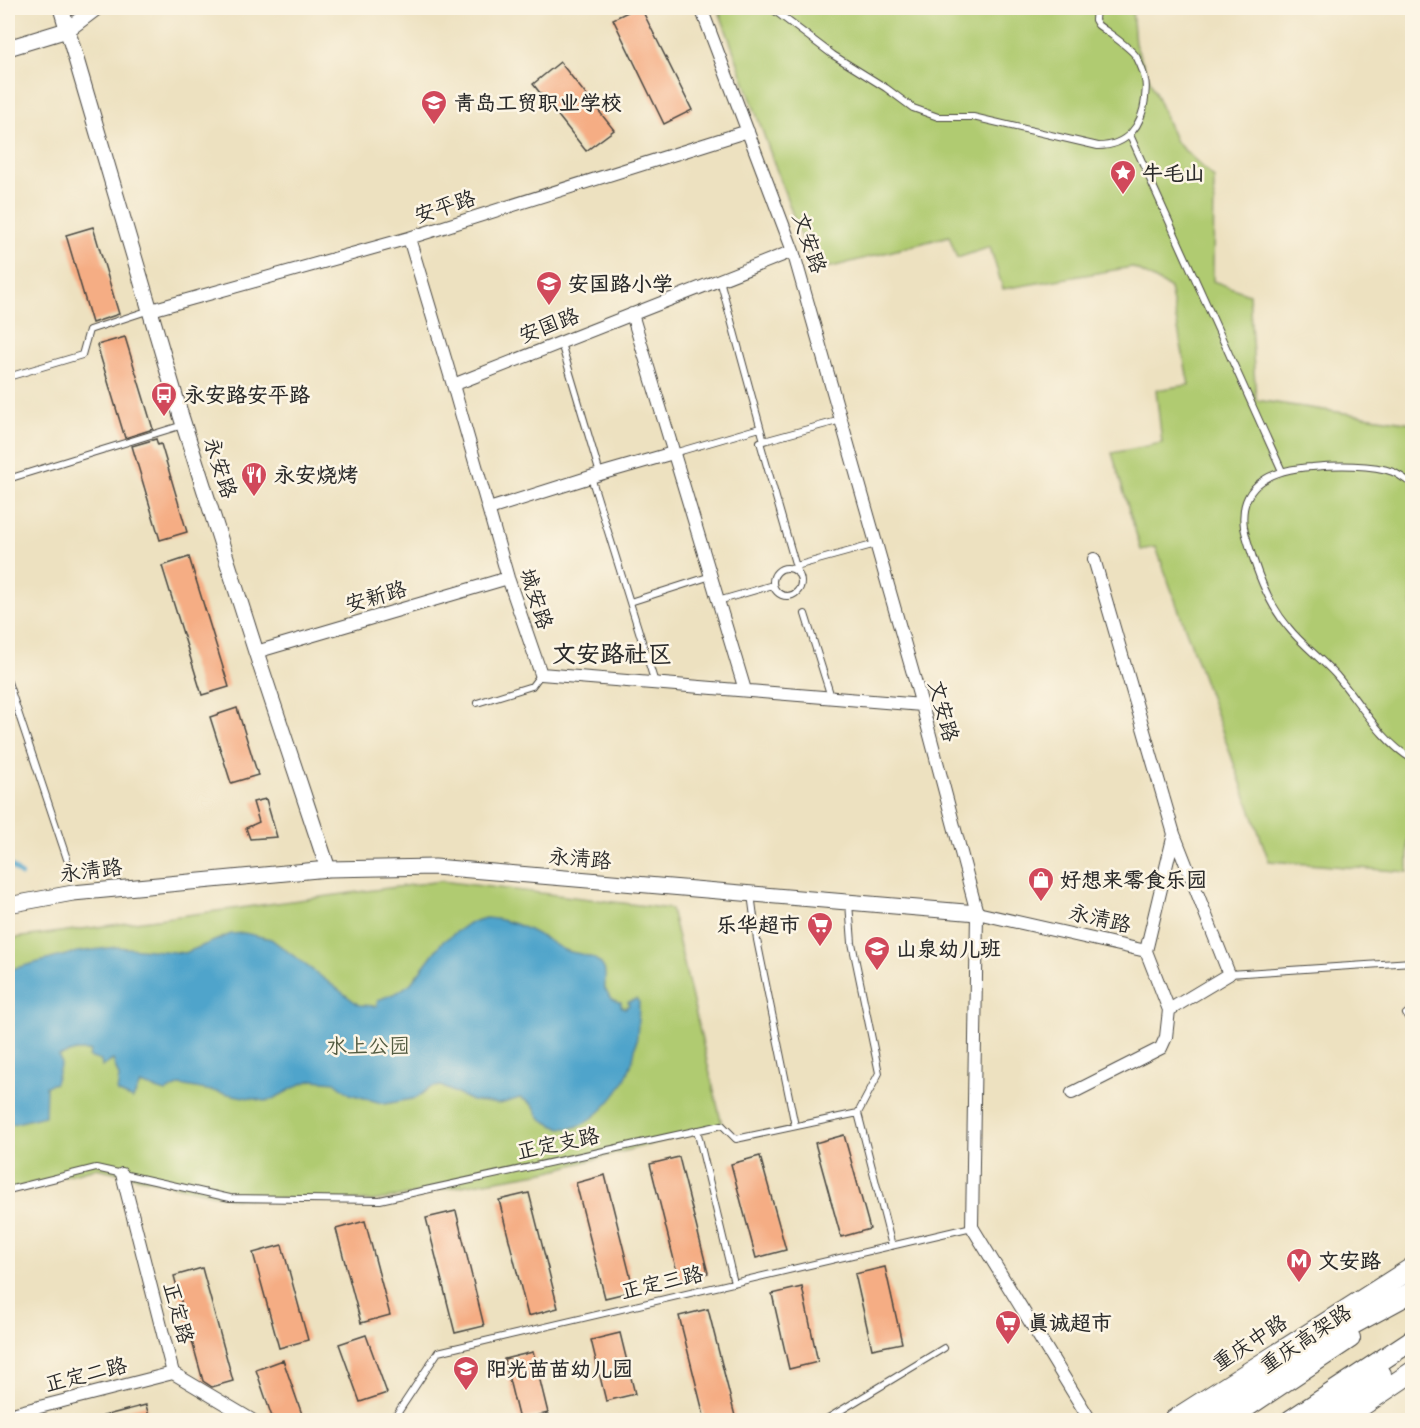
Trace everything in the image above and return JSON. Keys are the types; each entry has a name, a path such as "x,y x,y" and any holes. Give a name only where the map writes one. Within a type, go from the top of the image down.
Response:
{"main road":[{"name":"重庆中路","path":"1174,1420 1413,1268"},
{"path":"1195,1420 1318,1343 1413,1292"},
{"name":"重庆高架路","path":"1227,1420 1413,1297"},
{"path":"1291,1420 1413,1340"},
{"path":"1318,1420 1348,1401 1413,1348"},
{"path":"1341,1420 1413,1372"}],"street":[{"name":"永安路","path":"61,8 184,425 328,869"},
{"path":"8,48 67,30 96,8"},
{"name":"文安路","path":"701,8 793,251 922,705 977,913 972,1227"},
{"name":"安平路","path":"151,310 409,238 748,131"},
{"name":"城安路","path":"409,238 508,578 541,674"},
{"name":"安国路","path":"453,384 793,251"},
{"path":"632,314 745,690"},
{"path":"489,509 674,453"},
{"path":"1095,559 1174,834 1229,974 1168,1010"},
{"name":"安新路","path":"256,652 508,578"},
{"path":"541,674 922,705"},
{"path":"1072,1093 1161,1048 1166,1037 1168,1010 1146,951 1174,834"},
{"name":"永清路","path":"8,905 73,893 328,869 435,867 977,913 1146,951"},
{"name":"正定路","path":"122,1174 174,1373 252,1420"},
{"path":"972,1227 1090,1420"},
{"name":"正定二路","path":"8,1415 174,1373"}],"lane":[{"path":"771,8 833,55 914,108 938,117 973,117 1106,146 1131,135 1137,126 1144,110 1146,81 1136,55 1098,25 1095,20 1096,8"},
{"path":"1131,135 1282,471"},
{"path":"720,280 764,441"},
{"path":"8,377 82,355 89,330 151,310"},
{"path":"561,342 595,476 655,683"},
{"path":"798,574 790,568 781,569 774,575 773,585 777,593 785,597 795,594 801,582 760,442 841,420"},
{"path":"8,479 184,425"},
{"path":"674,453 760,428"},
{"path":"1413,484 1395,473 1371,468 1320,466 1297,468 1282,471 1263,480 1246,499 1244,511 1244,527 1260,579 1287,627 1334,673 1389,741 1413,759"},
{"path":"796,566 876,544"},
{"path":"630,602 711,576"},
{"path":"718,601 773,585"},
{"path":"805,614 831,697"},
{"path":"477,703 532,686 541,674"},
{"path":"8,682 67,859"},
{"path":"751,894 795,1126"},
{"path":"849,902 852,944 879,1073 858,1113 892,1246"},
{"path":"1229,974 1413,962"},
{"path":"1413,1010 1406,1014 1413,1024"},
{"name":"正定支路","path":"8,1190 96,1168 230,1198 381,1200 722,1125 736,1138 858,1113"},
{"path":"697,1130 734,1283"},
{"name":"正定三路","path":"393,1420 438,1352 972,1227"},
{"path":"825,1420 944,1348"}],"green space":[{"path":"718,8 1132,8 1135,44 1176,142 1214,178 1213,281 1249,294 1256,400 1412,423 1412,796 1408,800 1408,872 1269,861 1156,547 1141,550 1112,453 1162,443 1156,390 1189,385 1170,288 1132,267 1003,289 990,247 957,258 949,236 832,267 817,266 804,246"},
{"name":"水上公园","path":"441,881 671,909 722,1125 550,1171 373,1201 230,1198 96,1168 8,1190 8,939"}],"water":[{"path":"485,918 514,924 562,949 595,959 604,969 605,989 612,998 621,1002 621,1006 625,1008 629,1005 628,1002 636,999 639,1002 635,1050 626,1078 609,1103 587,1122 572,1128 560,1128 546,1122 537,1114 532,1105 520,1098 500,1104 472,1101 441,1086 429,1088 417,1098 385,1104 350,1094 335,1082 313,1080 265,1101 180,1085 166,1092 140,1084 133,1099 117,1092 119,1077 113,1060 102,1067 101,1061 89,1057 91,1051 76,1051 59,1056 61,1063 55,1083 46,1086 45,1116 8,1125 8,970 77,952 117,947 185,953 231,934 244,933 271,939 359,1005 376,1006 378,1000 398,992 411,983 442,942 469,923"}],"building":[{"path":"636,8 641,8 692,110 664,124 613,19"},
{"path":"560,62 614,130 586,151 533,84"},
{"path":"93,227 119,314 92,323 66,235"},
{"path":"125,337 153,429 125,438 97,345"},
{"path":"156,439 158,445 161,444 187,532 160,540 132,446"},
{"path":"189,557 229,687 202,695 162,566"},
{"path":"237,708 258,775 231,783 210,717"},
{"path":"266,799 277,837 250,839 246,828 259,822 253,802"},
{"path":"844,1135 870,1229 841,1237 815,1143"},
{"path":"760,1156 786,1250 756,1258 731,1164"},
{"path":"679,1157 708,1273 679,1280 650,1164"},
{"path":"605,1175 634,1291 605,1298 576,1183"},
{"path":"529,1193 558,1308 528,1316 499,1200"},
{"path":"456,1211 484,1326 455,1333 426,1218"},
{"path":"365,1221 390,1315 361,1323 336,1229"},
{"path":"282,1245 308,1340 279,1348 253,1253"},
{"path":"885,1267 902,1343 872,1349 855,1274"},
{"path":"202,1268 233,1381 212,1387 203,1381 174,1276"},
{"path":"802,1287 818,1362 789,1369 772,1294"},
{"path":"708,1309 736,1420 705,1420 679,1316"},
{"path":"620,1333 635,1394 606,1401 591,1340"},
{"path":"366,1335 387,1393 360,1402 339,1344"},
{"path":"533,1352 548,1413 519,1420 504,1359"},
{"path":"283,1360 304,1420 273,1420 256,1370"},
{"path":"146,1405 150,1420 104,1420 103,1416"}],"waterway":[{"path":"8,863 21,875"}],"place":[{"name":"青岛工贸职业学校","path":"434,126"},
{"name":"牛毛山","path":"1123,196"},
{"name":"安国路小学","path":"549,307"},
{"name":"永安路安平路","path":"164,418"},
{"name":"永安烧烤","path":"254,498"},
{"name":"好想来零食乐园","path":"1041,903"},
{"name":"乐华超市","path":"820,948"},
{"name":"山泉幼儿班","path":"877,972"},
{"name":"文安路","path":"1299,1284"},
{"name":"真诚超市","path":"1008,1346"},
{"name":"阳光苗苗幼儿园","path":"466,1392"}],"district":[{"name":"文安路社区","path":"612,654"}]}
